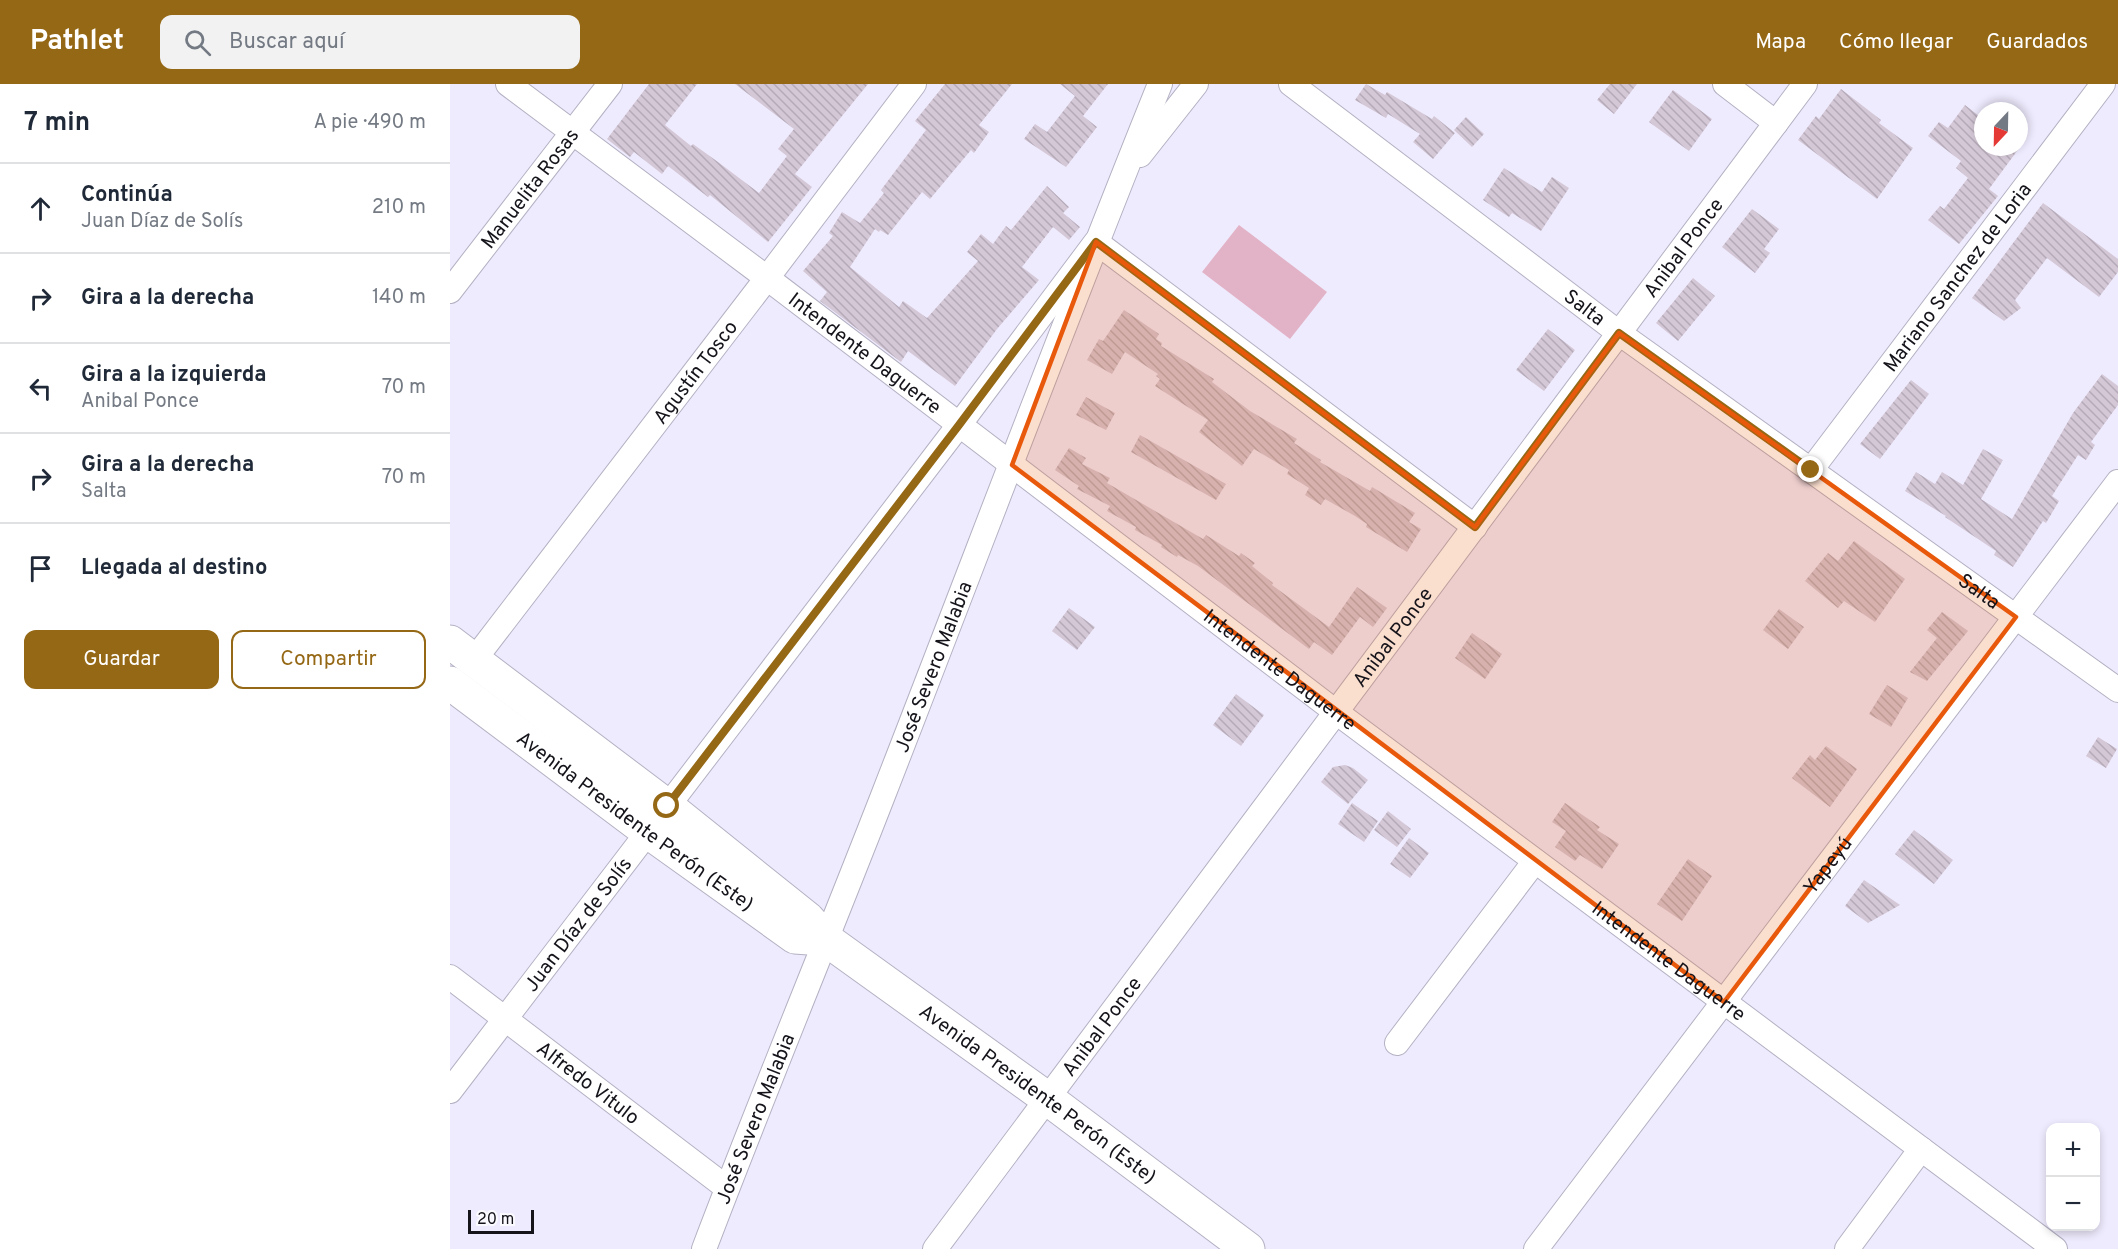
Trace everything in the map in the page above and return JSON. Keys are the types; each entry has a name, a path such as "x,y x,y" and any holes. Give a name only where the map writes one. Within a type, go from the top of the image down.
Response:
{"main road":[{"name":"Avenida Presidente Perón (Este)","path":"462,651 795,937 827,940 1048,1099 1248,1249"},
{"name":"Avenida Presidente Perón (Este)","path":"450,683 657,818"}],"street":[{"name":"Intendente Daguerre","path":"508,84 767,278 1336,712 2055,1249"},
{"name":"Manuelita Rosas","path":"450,291 610,84"},
{"name":"Agustín Tosco","path":"462,651 767,278 914,84"},
{"name":"José Severo Malabia","path":"704,1249 1012,465 1096,242 1160,84"},
{"path":"1121,179 1196,84"},
{"name":"Salta","path":"1291,84 1619,333 2118,690"},
{"path":"1725,84 1776,123"},
{"name":"Anibal Ponce","path":"935,1249 1805,84"},
{"name":"Mariano Sanchez de Loria","path":"1811,470 2103,84"},
{"path":"1096,242 1475,527"},
{"name":"Juan Díaz de Solís","path":"450,1091 1096,242"},
{"name":"Yapeyú","path":"1536,1249 2118,482"},
{"path":"1397,1043 1535,861"},
{"name":"Alfredo Vitulo","path":"450,977 727,1188"},
{"path":"1847,1249 1921,1149"}],"highlighted area":[{"path":"1096,242 1475,527 1619,333 2016,617 1724,1002 1012,465"}],"shaded area":[{"path":"1239,225 1327,292 1290,339 1202,272"}],"building":[{"path":"649,84 697,84 665,125 759,193 787,156 778,149 794,129 735,84 868,84 795,174 812,187 768,242 710,195 708,197 668,166 662,174 634,152 630,157 607,139"},
{"path":"945,84 1012,84 979,125 989,132 974,153 971,150 930,199 922,192 888,235 875,229 850,267 899,307 903,301 927,318 978,261 967,252 981,234 993,244 1006,226 1011,230 1047,186 1069,207 1063,213 1080,227 1069,240 1053,227 1022,267 1039,280 997,329 955,386 908,351 901,362 820,301 827,292 803,271 833,236 829,233 842,212 860,223 884,193 881,190 926,130 915,121"},
{"path":"1060,84 1108,84 1083,116 1097,127 1066,167 1024,139 1035,124 1047,132 1075,96"},
{"path":"1366,84 1385,95 1387,92 1432,119 1434,116 1455,133 1433,159 1413,142 1420,134 1388,114 1386,118 1355,100"},
{"path":"1610,84 1637,84 1614,114 1597,100"},
{"path":"1841,89 1881,120 1879,123 1913,148 1877,199 1798,140 1816,116 1819,119"},
{"path":"1673,90 1712,119 1689,151 1649,122"},
{"path":"1965,105 1974,112 1974,156 2013,156 1989,189 1998,196 1959,244 1928,220 1940,206 1944,209 1968,178 1956,168 1961,161 1928,136 1939,122 1948,128"},
{"path":"1466,117 1484,134 1472,147 1454,130"},
{"path":"1504,168 1542,192 1552,177 1569,188 1541,231 1512,213 1509,217 1483,200"},
{"path":"2043,203 2118,259 2118,272 2099,297 2047,258 2015,300 2021,308 2004,321 1972,298"},
{"path":"1752,209 1779,229 1764,249 1770,253 1755,273 1722,247"},
{"path":"1693,278 1715,296 1678,341 1656,323"},
{"path":"1124,310 1159,334 1156,339 1162,343 1161,346 1214,379 1212,382 1250,411 1297,439 1294,443 1321,460 1320,462 1370,491 1372,487 1415,513 1409,522 1421,529 1407,552 1366,527 1367,524 1355,516 1325,499 1321,505 1305,495 1309,488 1287,474 1289,470 1254,449 1242,466 1199,432 1208,420 1155,386 1160,379 1156,376 1158,374 1125,352 1112,374 1087,360 1099,339 1103,341"},
{"path":"1548,329 1575,350 1544,391 1516,370"},
{"path":"2102,374 2118,386 2118,405 2091,442 2095,445 2086,460 2078,455 2052,496 2059,501 2046,523 2043,521 2013,567 1994,555 1996,551 1905,491 1916,472 1935,484 1942,472 1963,485 1983,449 2003,460 1981,499 2012,519 2073,413"},
{"path":"1911,380 1929,394 1880,459 1860,444"},
{"path":"1086,397 1115,413 1106,430 1076,415"},
{"path":"1140,435 1226,484 1216,500 1131,452"},
{"path":"1069,448 1086,458 1082,464 1110,478 1107,483 1203,539 1206,535 1239,556 1241,553 1255,563 1252,566 1273,583 1272,585 1329,627 1357,587 1387,608 1373,627 1360,617 1332,655 1314,642 1309,649 1198,566 1161,547 1162,545 1135,530 1136,527 1107,511 1110,506 1077,489 1079,486 1055,470"},
{"path":"1854,541 1905,579 1875,622 1844,601 1838,608 1805,581 1828,553 1838,561"},
{"path":"1069,608 1095,627 1077,650 1052,631"},
{"path":"1779,609 1804,627 1788,649 1763,630"},
{"path":"1942,612 1968,631 1927,681 1910,672 1937,638 1927,630"},
{"path":"1472,633 1502,654 1485,679 1455,658"},
{"path":"1887,685 1908,698 1891,727 1869,714"},
{"path":"1236,694 1264,715 1241,746 1213,725"},
{"path":"2098,737 2117,749 2106,768 2086,756"},
{"path":"1826,746 1857,769 1830,807 1792,778 1810,755 1815,760"},
{"path":"1345,765 1353,768 1368,780 1348,804 1321,782 1333,767"},
{"path":"1352,803 1378,821 1364,842 1338,824"},
{"path":"1565,803 1600,827 1597,830 1619,844 1602,869 1580,855 1575,861 1555,847 1566,831 1552,822"},
{"path":"1388,811 1411,829 1397,847 1374,830"},
{"path":"1914,830 1953,860 1934,884 1895,854"},
{"path":"1409,838 1429,853 1410,878 1390,864"},
{"path":"1688,859 1712,876 1682,921 1657,904"},
{"path":"1864,880 1900,905 1868,923 1845,906"}],"route":[{"path":"667,806 1096,242 1475,527 1619,333 1811,470"}]}
